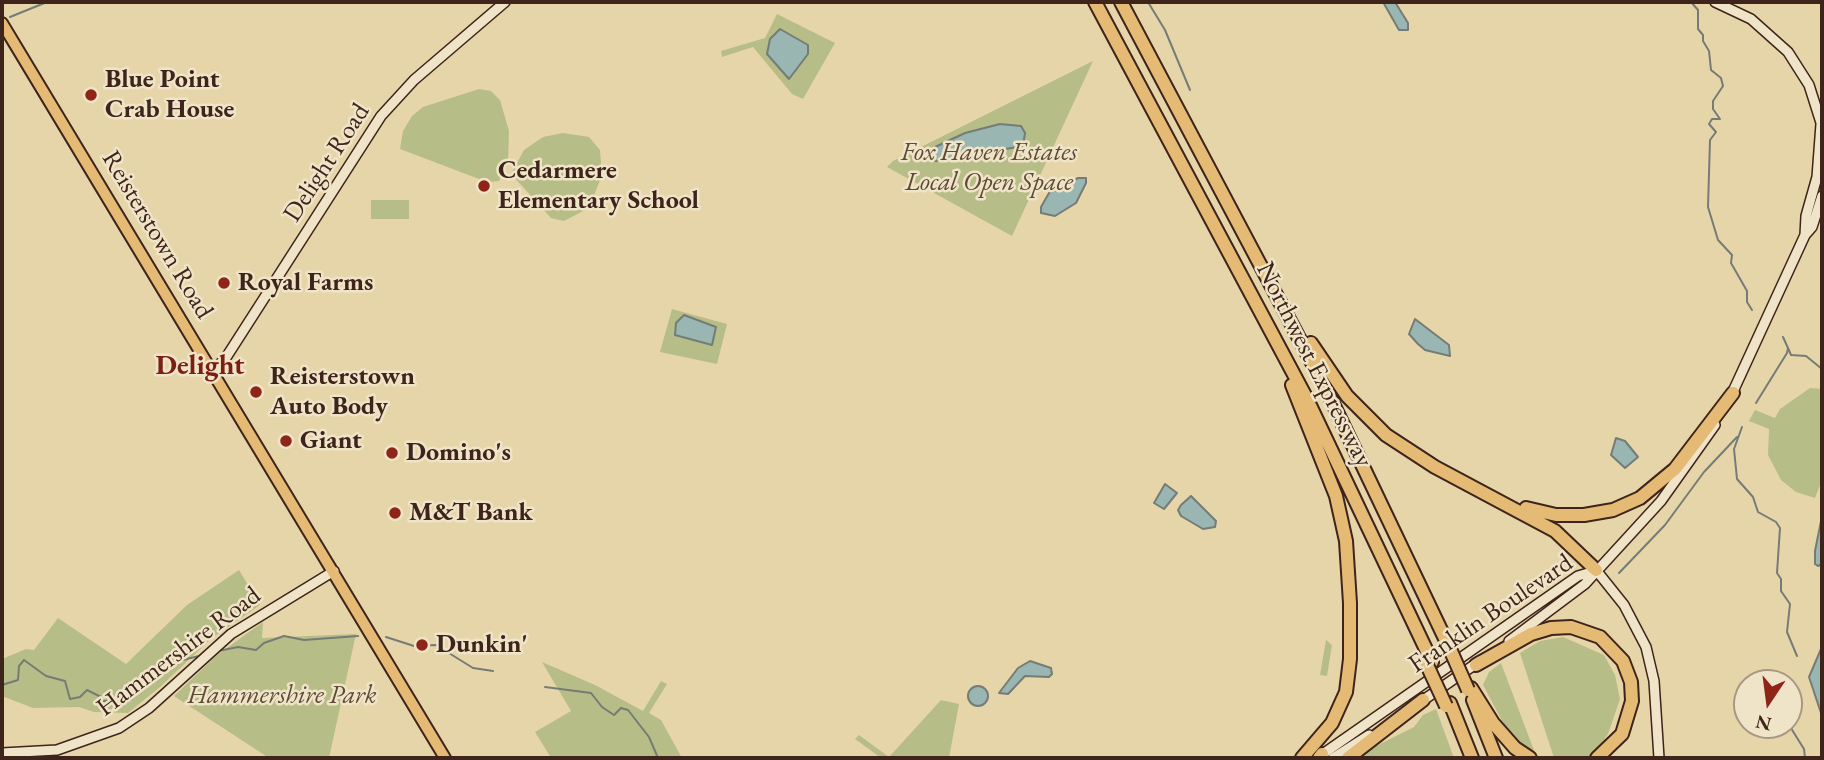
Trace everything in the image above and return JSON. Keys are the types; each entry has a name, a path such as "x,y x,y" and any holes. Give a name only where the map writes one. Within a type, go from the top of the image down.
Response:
{"highway":[{"name":"Northwest Expressway","path":"1095,2 1237,263 1353,489 1472,758"},
{"name":"Northwest Expressway","path":"1121,2 1223,190 1326,389 1470,689 1496,758"},
{"path":"1223,190 1323,363 1347,396 1404,448 1555,531 1596,570"},
{"path":"1237,263 1325,467 1346,541 1350,614 1348,682 1332,723 1302,758"},
{"path":"1482,491 1531,510 1556,515 1584,515 1620,507 1640,498 1667,477 1732,393"},
{"path":"1476,664 1531,634 1551,628 1571,627 1600,637 1623,661 1631,682 1632,701 1622,734 1597,758"},
{"path":"1470,689 1493,723 1530,758"},
{"path":"1348,758 1423,700"},
{"path":"1448,705 1465,758"}],"main road":[{"name":"Delight Road","path":"213,372 227,356 381,116 424,71 505,2"},
{"path":"1715,2 1751,19 1788,52 1809,85 1822,124 1817,177 1806,216 1808,231"},
{"name":"Reisterstown Road","path":"3,28 445,758"},
{"path":"1659,758 1654,681 1646,647 1624,605 1596,570 1661,501 1706,439 1732,393 1822,197"},
{"path":"1808,231 1822,207"},
{"name":"Franklin Boulevard","path":"1323,757 1423,700 1476,664 1558,606 1586,584 1596,570"},
{"name":"Franklin Boulevard","path":"1323,757 1578,576 1596,570"},
{"name":"Hammershire Road","path":"2,753 57,750 118,728 149,708 231,634 334,571"}],"green space":[{"path":"777,14 835,43 803,99 792,94 753,47 722,57 721,51 765,38"},
{"name":"Fox Haven Estates Local Open Space","path":"1093,61 1012,236 887,167 893,161"},
{"path":"479,89 491,91 500,100 509,131 508,164 499,181 487,182 400,149 403,131 412,116 423,107"},
{"path":"563,133 589,137 600,150 601,163 600,180 589,208 564,221 551,218 511,174 524,150 543,137"},
{"path":"371,200 409,200 409,219 371,219"},
{"path":"672,309 727,324 717,364 660,352"},
{"path":"1810,388 1822,389 1822,480 1815,498 1796,492 1781,480 1768,455 1769,429 1749,421 1755,410 1775,418 1780,409"},
{"path":"239,570 260,605 212,638 128,713 94,712 79,707 33,708 2,696 2,659 26,649 34,650 58,618 126,664 187,605"},
{"name":"Hammershire Park","path":"263,622 262,638 356,634 329,758 269,758 174,696 217,655"},
{"path":"1563,637 1604,655 1615,675 1620,699 1608,734 1594,754 1583,758 1554,758 1520,653 1540,641"},
{"path":"1326,640 1332,645 1327,676 1320,675"},
{"path":"542,662 595,685 643,711 661,681 667,684 649,713 661,720 682,758 551,758 535,732 571,711"},
{"path":"1501,663 1535,753 1518,743 1508,732 1483,685 1489,672"},
{"path":"941,700 959,704 949,758 881,758 855,739 859,735 889,757"},
{"path":"1436,709 1454,758 1361,758 1372,748 1414,727 1423,715"}],"water":[{"path":"1383,2 1395,2 1408,23 1408,30 1399,30"},
{"path":"780,29 808,45 808,54 789,79 767,54 770,39"},
{"path":"1000,124 1021,126 1025,133 1023,146 936,161 929,159 933,148 965,133"},
{"path":"1078,178 1086,178 1086,183 1076,203 1055,216 1041,213 1041,207 1049,193"},
{"path":"684,315 716,327 712,345 675,335 676,323"},
{"path":"1415,319 1449,345 1450,356 1425,350 1418,344 1409,334"},
{"path":"1616,438 1625,441 1638,457 1625,468 1611,455"},
{"path":"1165,484 1177,493 1164,509 1154,503"},
{"path":"1191,496 1216,521 1215,527 1203,529 1181,516 1178,510"},
{"path":"1822,516 1822,564 1818,566 1815,564 1815,551"},
{"path":"1822,637 1822,716 1809,677 1821,649"},
{"path":"1030,661 1051,668 1052,674 1049,677 1025,676 1008,694 999,693 1018,668"},
{"path":"978,686 985,689 988,696 985,703 978,706 971,703 968,696 971,689"}],"waterway":[{"path":"10,17 47,2"},
{"path":"1148,2 1165,30 1190,90"},
{"path":"1691,2 1698,10 1698,29 1709,51 1711,70 1721,78 1723,86 1713,101 1713,109 1720,119 1712,119 1709,124 1716,132 1710,140 1708,207 1718,240 1732,255 1731,263 1747,291 1747,302 1752,310"},
{"path":"1756,403 1787,353 1788,348 1783,337"},
{"path":"1788,348 1791,355 1806,356 1822,369"},
{"path":"1742,427 1734,449 1737,479 1753,497 1758,512 1776,522 1780,528 1777,573 1781,579 1781,591 1790,604 1787,632 1797,656"},
{"path":"1619,573 1665,525 1704,472 1737,437"},
{"path":"218,651 238,647 256,650 264,643 284,636 304,640 358,636"},
{"path":"386,637 414,646 436,645 473,668 493,671"},
{"path":"2,685 18,680 19,666 24,660 46,676 65,681 70,699 80,697 87,690 101,697 102,701 109,701 127,693 133,684 151,678 162,665 199,656"},
{"path":"545,687 591,693 602,707 614,715 621,708 628,710 649,737 658,758"},
{"path":"1798,739 1804,749 1805,758"}],"place":[{"name":"Blue Point Crab House","path":"91,95"},
{"name":"Cedarmere Elementary School","path":"484,186"},
{"name":"Royal Farms","path":"224,283"},
{"name":"Reisterstown Auto Body","path":"256,392"},
{"name":"Giant","path":"286,441"},
{"name":"Domino's","path":"392,453"},
{"name":"M&T Bank","path":"395,513"},
{"name":"Dunkin'","path":"422,645"}],"district":[{"name":"Delight","path":"200,366"}]}
